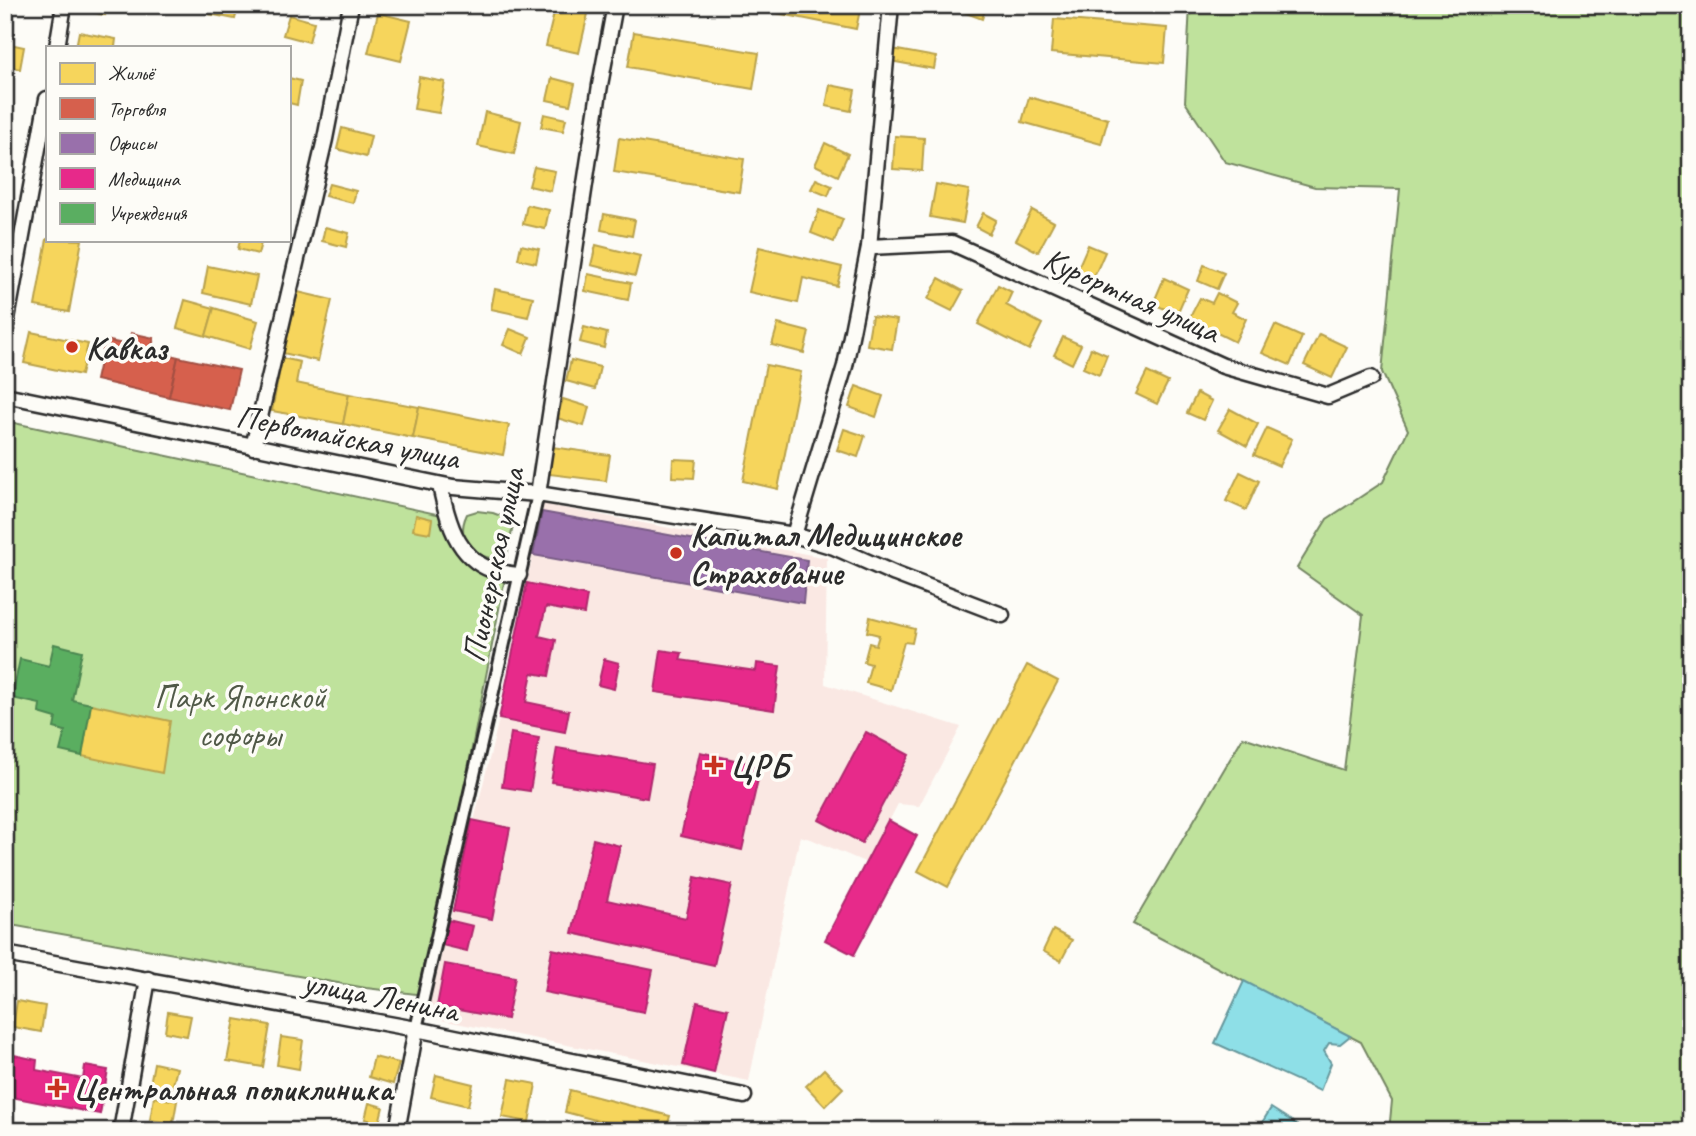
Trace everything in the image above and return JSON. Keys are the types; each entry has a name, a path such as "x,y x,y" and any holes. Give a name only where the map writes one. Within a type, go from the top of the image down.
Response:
{"street":[{"path":"57,46 64,5"},
{"path":"253,447 325,139 351,5"},
{"name":"Пионерская улица","path":"397,1131 416,1029 538,494 600,85 615,5"},
{"path":"794,535 845,366 869,247 891,5"},
{"path":"5,331 46,105"},
{"name":"Курортная улица","path":"869,247 952,243 1223,366 1328,396 1371,378"},
{"name":"Первомайская улица","path":"5,396 453,488 538,494 794,535 834,547 895,574 1002,615"},
{"path":"440,485 446,516 463,551 477,563 492,570 519,575"},
{"name":"улица Ленина","path":"5,954 416,1029 744,1096"},
{"path":"121,1131 148,979"}],"shaded area":[{"name":"ЦРБ","path":"543,504 827,558 825,684 961,727 919,806 898,804 867,863 800,836 749,1081 426,1017 499,719"}],"green space":[{"path":"1190,5 1691,5 1691,1131 1389,1131 1392,1101 1361,1042 1133,924 1243,737 1344,770 1363,615 1297,568 1327,519 1383,482 1408,430 1382,372 1400,189 1315,187 1225,162 1185,102"},
{"name":"Парк Японской софоры","path":"5,421 446,516 463,551 506,573 424,995 366,988 5,924"},
{"path":"477,511 493,513 514,521 506,560 496,560 479,554 466,542 464,524 467,514"}],"water":[{"path":"1244,981 1350,1036 1340,1044 1329,1043 1324,1051 1331,1063 1320,1091 1215,1043"},
{"path":"1271,1108 1301,1127 1299,1131 1257,1131"}],"building: Жильё":[{"path":"85,5 108,5 105,15 84,10"},
{"path":"211,5 237,11 235,19 209,14"},
{"path":"556,5 590,5 579,53 546,46"},
{"path":"737,5 861,5 856,29"},
{"path":"945,5 980,5 986,7 982,19"},
{"path":"378,13 411,21 401,61 368,53"},
{"path":"289,15 314,22 309,42 283,35"},
{"path":"1054,19 1167,28 1164,63 1051,53"},
{"path":"79,32 116,39 115,46 76,46"},
{"path":"634,32 759,53 753,89 628,67"},
{"path":"5,43 24,47 20,69 5,66"},
{"path":"892,49 936,57 934,69 890,61"},
{"path":"419,77 445,82 439,113 414,109"},
{"path":"290,78 301,81 297,105 290,103"},
{"path":"552,78 575,84 570,105 547,100"},
{"path":"830,85 855,90 851,111 826,106"},
{"path":"1029,97 1108,119 1101,144 1022,122"},
{"path":"485,112 521,121 514,154 478,146"},
{"path":"544,114 566,119 563,131 541,127"},
{"path":"342,128 371,136 366,157 337,149"},
{"path":"895,136 924,138 922,171 893,169"},
{"path":"619,138 744,159 739,192 614,172"},
{"path":"825,143 848,154 838,176 815,165"},
{"path":"534,167 555,171 551,191 529,186"},
{"path":"816,179 832,186 828,196 811,189"},
{"path":"329,184 356,191 353,203 325,196"},
{"path":"936,184 969,190 963,223 930,217"},
{"path":"527,205 549,210 545,229 523,224"},
{"path":"819,210 843,219 834,242 811,233"},
{"path":"1032,210 1054,222 1038,252 1016,240"},
{"path":"983,213 996,220 989,234 976,227"},
{"path":"604,214 635,220 632,236 601,230"},
{"path":"325,227 349,233 346,247 322,241"},
{"path":"46,242 82,242 69,312 35,306"},
{"path":"240,242 261,243 258,254 238,249"},
{"path":"521,245 539,249 536,263 518,259"},
{"path":"596,245 640,256 635,276 591,265"},
{"path":"1088,245 1105,252 1091,284 1074,277"},
{"path":"759,247 842,267 837,286 803,278 798,303 749,292"},
{"path":"1204,265 1224,273 1217,289 1198,281"},
{"path":"208,266 257,276 251,304 203,293"},
{"path":"588,274 631,283 628,300 585,291"},
{"path":"939,278 963,291 952,311 928,299"},
{"path":"1164,278 1188,289 1177,314 1153,304"},
{"path":"998,285 1012,292 1006,305 1042,324 1029,350 978,324"},
{"path":"495,289 533,297 528,317 491,309"},
{"path":"298,292 332,300 318,361 283,353"},
{"path":"1217,293 1237,303 1232,312 1246,319 1235,342 1189,319 1200,298 1212,303"},
{"path":"185,300 214,308 206,336 177,328"},
{"path":"214,308 258,321 250,349 206,336"},
{"path":"872,316 897,320 892,349 867,345"},
{"path":"778,324 809,332 804,353 772,345"},
{"path":"1275,325 1302,337 1290,365 1262,353"},
{"path":"584,327 607,333 604,348 580,342"},
{"path":"510,329 530,337 523,354 503,345"},
{"path":"31,332 88,344 81,375 24,363"},
{"path":"1319,334 1347,347 1332,378 1304,365"},
{"path":"1063,337 1081,345 1072,364 1054,355"},
{"path":"1091,348 1107,355 1099,375 1083,368"},
{"path":"282,358 300,362 296,383 349,394 343,424 272,411"},
{"path":"571,360 600,367 595,389 566,381"},
{"path":"766,365 801,372 778,489 743,481"},
{"path":"1147,372 1168,382 1157,404 1136,394"},
{"path":"856,386 883,396 876,417 849,407"},
{"path":"1197,393 1212,401 1203,420 1187,413"},
{"path":"349,394 419,407 413,438 343,424"},
{"path":"563,399 589,407 584,426 557,418"},
{"path":"419,407 509,425 503,455 413,438"},
{"path":"1230,409 1258,424 1247,446 1218,430"},
{"path":"1267,428 1292,439 1279,466 1254,455"},
{"path":"844,429 865,436 858,457 837,450"},
{"path":"552,447 610,455 606,481 549,474"},
{"path":"673,459 696,460 694,478 672,477"},
{"path":"1240,472 1259,481 1246,510 1226,501"},
{"path":"416,515 432,519 430,533 413,530"},
{"path":"870,617 915,629 912,643 904,642 891,690 866,683 871,664 864,662 869,643 876,645 879,635 867,632"},
{"path":"1027,665 1058,681 948,887 918,871"},
{"path":"91,704 170,721 162,773 82,756"},
{"path":"1053,930 1072,940 1061,961 1043,951"},
{"path":"17,1001 45,1006 41,1032 13,1027"},
{"path":"168,1012 191,1016 187,1036 165,1032"},
{"path":"235,1019 270,1025 263,1067 227,1061"},
{"path":"281,1037 303,1040 299,1069 277,1065"},
{"path":"374,1057 399,1063 393,1084 369,1077"},
{"path":"154,1063 177,1068 172,1089 150,1084"},
{"path":"824,1069 843,1088 825,1106 806,1086"},
{"path":"436,1075 473,1084 468,1106 431,1097"},
{"path":"510,1079 536,1084 529,1122 502,1117"},
{"path":"570,1090 670,1116 666,1131 637,1131 565,1112"},
{"path":"154,1097 177,1101 173,1124 150,1120"},
{"path":"369,1103 383,1107 379,1123 365,1119"}],"building: Торговля":[{"path":"131,333 154,338 151,350 178,357 169,397 96,380 105,340 128,345"},
{"path":"178,357 239,370 230,410 169,397"}],"building: Офисы":[{"path":"542,512 807,560 803,603 533,555"}],"building: Медицина":[{"path":"527,583 587,596 584,614 546,607 539,636 556,640 549,676 532,673 526,702 569,711 565,732 499,719"},
{"path":"661,650 682,653 680,660 756,671 757,663 780,666 774,710 655,692"},
{"path":"604,659 619,663 614,689 598,685"},
{"path":"866,732 909,755 862,843 819,820"},
{"path":"511,733 539,738 530,791 502,787"},
{"path":"557,748 653,764 647,798 551,782"},
{"path":"700,752 761,766 742,850 681,836"},
{"path":"472,820 510,828 492,919 453,911"},
{"path":"888,820 917,836 854,955 825,940"},
{"path":"593,839 620,846 607,900 686,918 695,877 732,885 714,965 572,933"},
{"path":"448,920 473,926 467,951 442,945"},
{"path":"552,949 653,970 644,1012 544,992"},
{"path":"445,964 515,977 507,1019 437,1006"},
{"path":"697,1002 728,1009 714,1073 683,1065"},
{"name":"Центральная поликлиника","path":"14,1055 37,1060 36,1070 83,1079 85,1066 108,1070 100,1114 6,1096"}],"building: Учреждения":[{"path":"54,644 82,651 72,700 91,704 82,756 60,751 65,731 54,728 56,718 39,713 40,704 12,698 20,659 49,666"}],"place":[{"name":"Кавказ","path":"72,347"},
{"name":"Капитал Медицинское Страхование","path":"676,553"},
{"name":"ЦРБ","path":"714,765"},
{"name":"Центральная поликлиника","path":"57,1088"}]}
